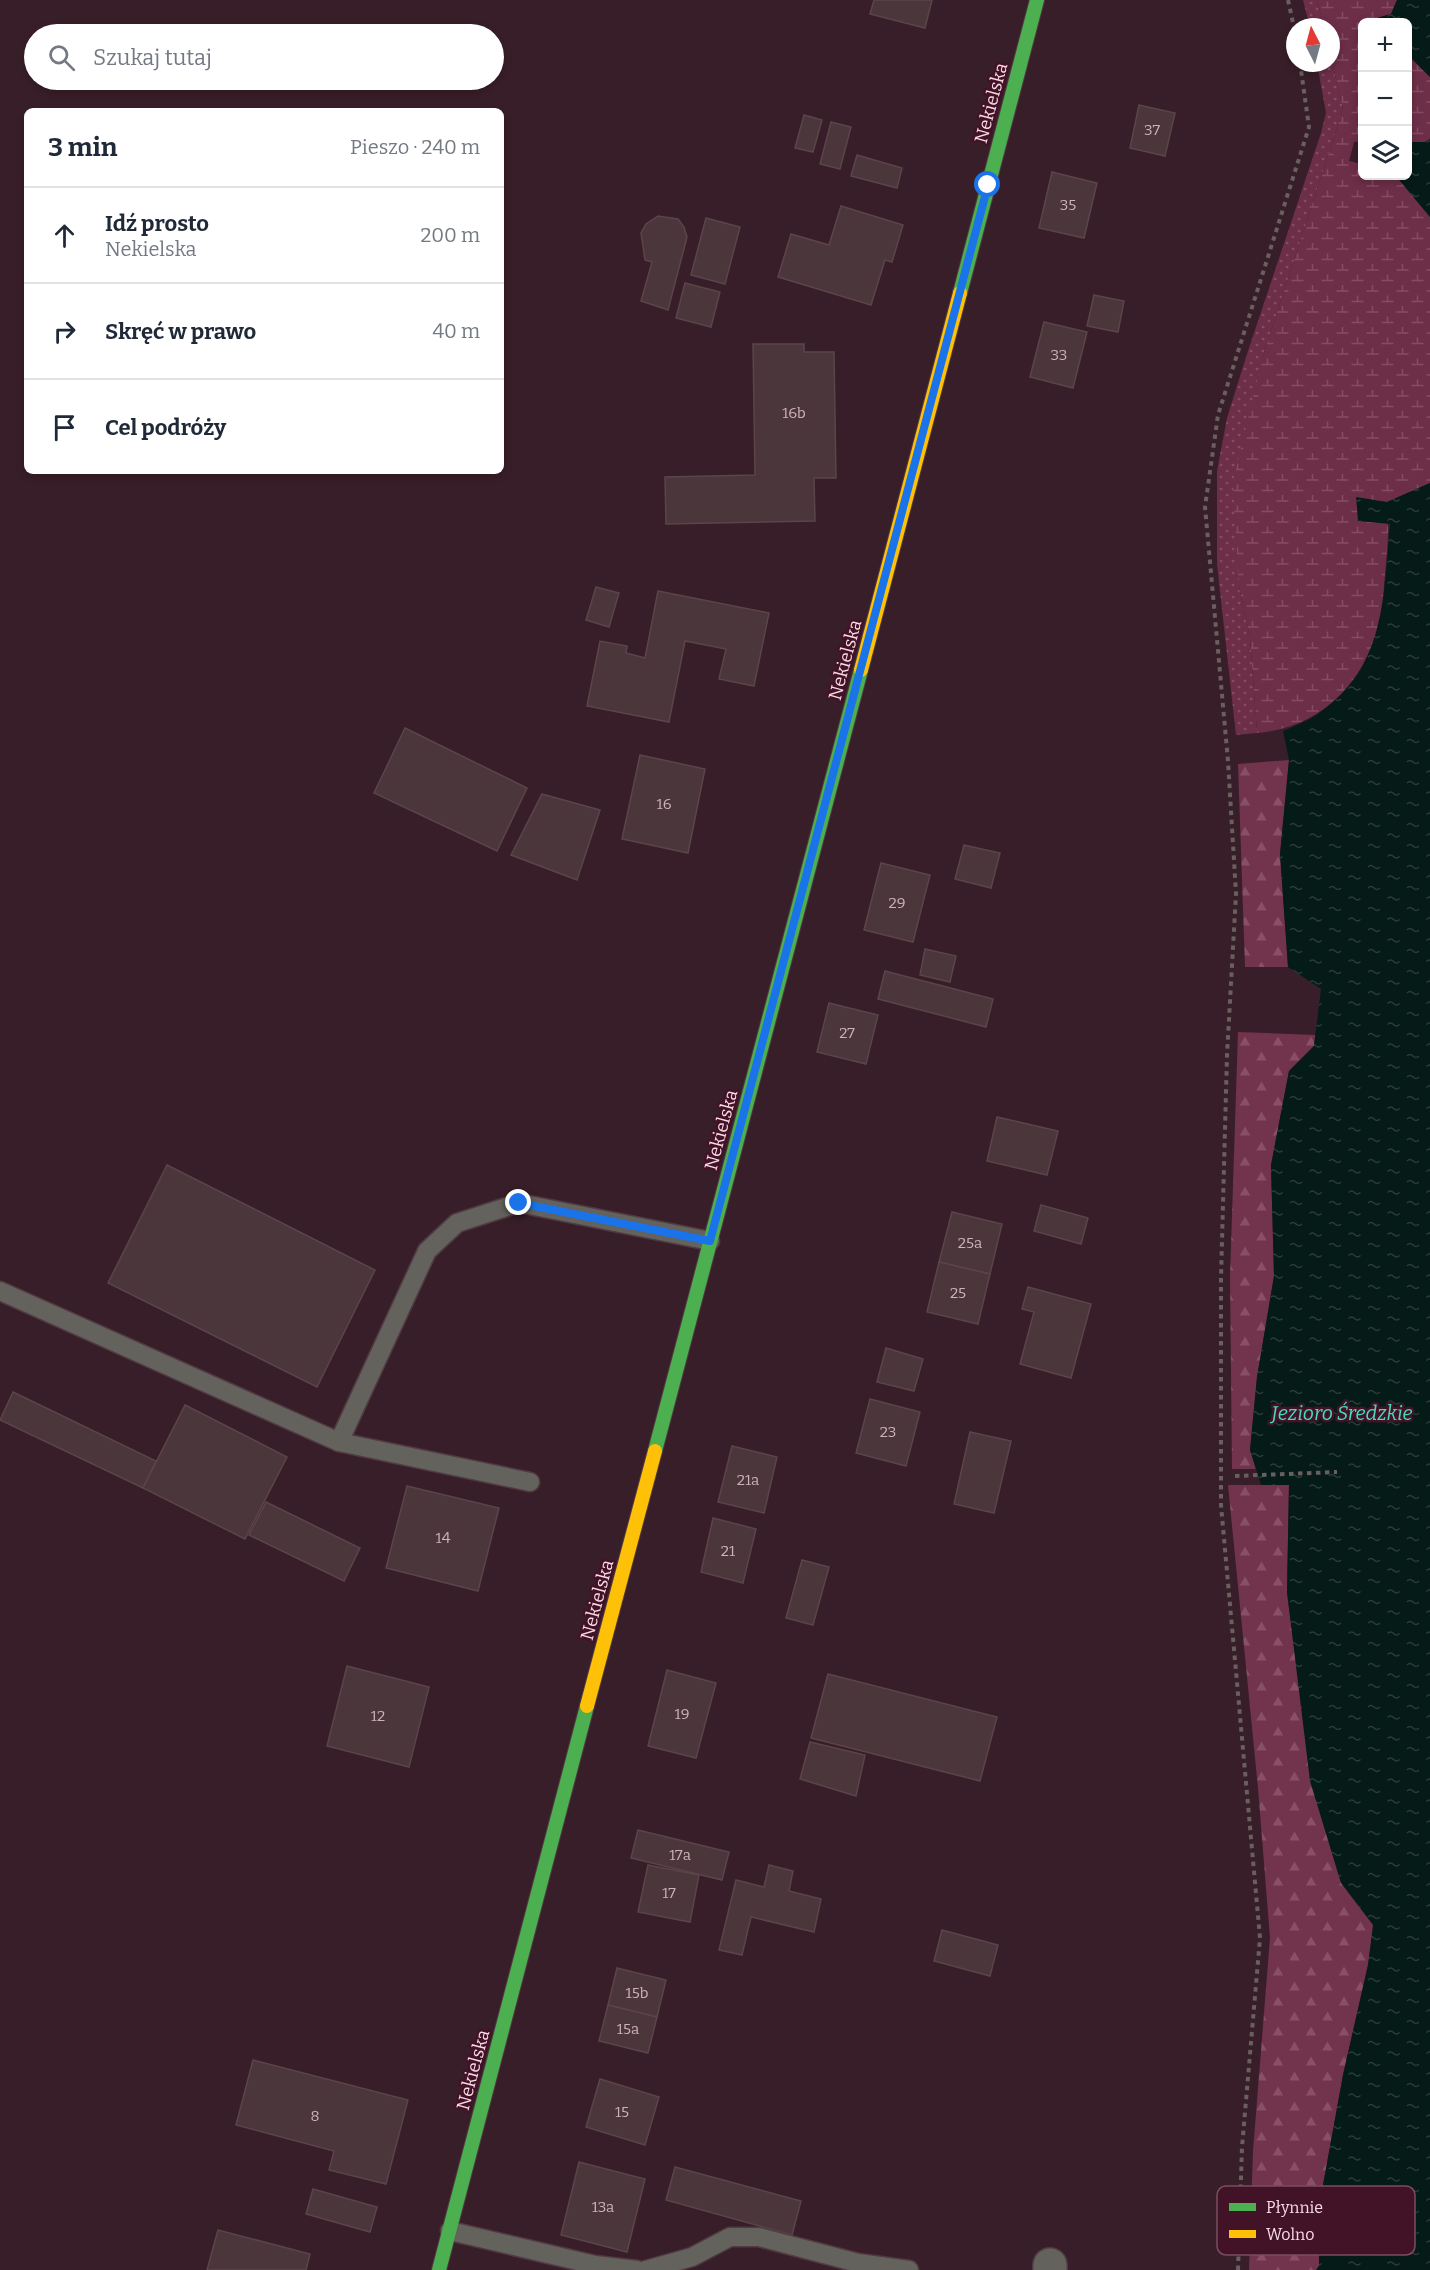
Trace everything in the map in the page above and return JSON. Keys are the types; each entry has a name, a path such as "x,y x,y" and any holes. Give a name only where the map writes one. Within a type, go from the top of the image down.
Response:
{"street":[{"name":"Nekielska","path":"439,2270 1037,0"}],"lane":[{"path":"339,1442 427,1251 457,1223 519,1203 710,1241"},
{"path":"0,1291 339,1442 530,1482"},
{"path":"450,2231 595,2265 637,2270"},
{"path":"646,2270 692,2257 730,2237 759,2237 858,2263 909,2270"}],"path":[{"path":"1288,0 1292,18"},
{"path":"1241,2186 1242,2146 1260,1938 1221,1505 1221,1278 1227,1067 1236,894 1228,761 1205,507 1218,415 1310,127 1301,72"},
{"path":"1235,1476 1337,1473"},
{"path":"1238,2255 1238,2270"}],"green space":[{"path":"1303,0 1317,0 1322,18 1308,18"},
{"path":"1317,0 1397,0 1391,14 1377,18 1358,18 1358,142 1354,142 1349,161 1358,163 1358,180 1399,180 1430,217 1430,483 1387,502 1388,539 1382,614 1372,647 1362,667 1336,700 1319,713 1279,729 1257,733 1250,637 1239,587 1233,482 1262,359 1343,109 1334,72 1340,72 1340,18 1322,18"},
{"path":"1412,59 1430,77 1430,139 1425,142 1412,142"},
{"path":"1319,72 1334,72 1343,109 1262,359 1239,587 1250,637 1257,733 1236,735 1217,564 1217,471 1227,418 1326,113"},
{"path":"1289,760 1280,854 1288,967 1245,967 1238,764"},
{"path":"1238,1032 1315,1035 1314,1046 1289,1071 1271,1165 1274,1276 1257,1377 1250,1450 1256,1469 1232,1469 1230,1277"},
{"path":"1228,1485 1289,1485 1287,1592 1298,1678 1330,1846 1341,1882 1374,1924 1368,1965 1343,2075 1323,2186 1252,2186 1270,1938 1258,1788"},
{"path":"1250,2255 1319,2255 1319,2266 1316,2270 1249,2270"}],"water":[{"path":"1397,0 1430,0 1430,77 1412,59 1412,18 1377,18 1391,14"},
{"path":"1430,139 1430,217 1399,180 1412,180 1412,142 1425,142"},
{"name":"Jezioro Średzkie","path":"1430,483 1430,2270 1316,2270 1319,2266 1319,2255 1415,2255 1415,2186 1323,2186 1343,2075 1368,1965 1373,1925 1341,1883 1310,1781 1287,1592 1289,1485 1261,1485 1250,1450 1257,1377 1274,1276 1271,1165 1289,1071 1314,1046 1321,989 1288,967 1280,854 1289,760 1283,731 1312,717 1339,696 1356,676 1368,654 1377,630 1382,605 1390,524 1358,521 1356,497 1387,502"}],"building":[{"path":"874,0 932,0 925,28 870,14"},
{"path":"1139,105 1175,113 1165,156 1130,148"},
{"path":"804,115 822,120 813,152 795,148"},
{"path":"831,122 851,127 840,169 820,164"},
{"path":"857,155 902,168 897,188 851,176"},
{"path":"1052,172 1097,183 1084,238 1039,228"},
{"path":"841,206 903,225 892,262 885,260 871,305 778,277 791,234 829,245"},
{"path":"658,216 678,219 687,237 668,310 641,301 652,262 645,260 641,233 646,224"},
{"path":"706,218 740,227 725,284 691,275"},
{"path":"685,283 720,292 711,327 676,318"},
{"path":"1094,295 1124,301 1118,332 1087,326"},
{"path":"1044,322 1087,332 1073,388 1030,377"},
{"path":"753,344 804,344 804,352 834,352 836,478 814,478 815,521 666,524 665,477 755,475"},
{"path":"596,587 619,593 609,627 586,620"},
{"path":"658,591 769,613 754,686 719,679 726,649 685,641 669,722 587,706 600,641 627,646 626,653 645,658"},
{"path":"405,728 527,788 497,851 374,793"},
{"path":"640,755 705,769 688,853 622,839"},
{"path":"542,794 600,810 577,880 511,855"},
{"path":"964,845 1000,853 991,888 955,879"},
{"path":"881,863 930,875 913,942 864,930"},
{"path":"925,949 956,956 950,982 920,975"},
{"path":"885,971 993,999 986,1027 878,999"},
{"path":"829,1003 878,1015 866,1064 817,1052"},
{"path":"997,1117 1058,1131 1047,1175 987,1161"},
{"path":"167,1165 375,1270 317,1387 108,1283"},
{"path":"1041,1205 1088,1218 1081,1244 1034,1231"},
{"path":"952,1212 1002,1224 990,1274 939,1262"},
{"path":"939,1262 990,1274 978,1324 927,1312"},
{"path":"1028,1287 1091,1304 1071,1378 1020,1364 1034,1312 1022,1309"},
{"path":"886,1348 923,1359 914,1391 877,1382"},
{"path":"13,1392 156,1461 143,1488 0,1420"},
{"path":"870,1399 920,1412 906,1466 856,1453"},
{"path":"185,1405 287,1457 245,1539 143,1488"},
{"path":"970,1432 1011,1441 994,1513 954,1504"},
{"path":"732,1446 777,1457 764,1513 718,1502"},
{"path":"407,1486 499,1508 478,1591 386,1568"},
{"path":"266,1502 360,1548 344,1581 249,1535"},
{"path":"713,1518 756,1529 743,1583 701,1572"},
{"path":"802,1560 829,1567 813,1625 786,1618"},
{"path":"347,1666 429,1687 409,1767 327,1746"},
{"path":"667,1670 716,1683 696,1758 648,1746"},
{"path":"828,1674 997,1717 980,1781 811,1738"},
{"path":"810,1742 865,1755 856,1796 800,1779"},
{"path":"638,1830 729,1852 722,1880 631,1858"},
{"path":"648,1865 699,1875 690,1922 638,1912"},
{"path":"769,1865 793,1871 789,1891 821,1899 814,1932 751,1917 742,1955 719,1950 736,1880 764,1887"},
{"path":"942,1930 998,1945 990,1976 934,1961"},
{"path":"617,1968 666,1980 657,2017 608,2005"},
{"path":"608,2005 657,2017 648,2053 599,2041"},
{"path":"253,2060 408,2100 386,2184 329,2170 334,2151 236,2125"},
{"path":"600,2079 659,2097 645,2145 586,2127"},
{"path":"579,2162 645,2179 627,2252 561,2235"},
{"path":"675,2167 801,2201 792,2235 666,2200"},
{"path":"313,2189 377,2207 370,2232 306,2214"},
{"path":"218,2230 310,2254 306,2270 207,2270"}],"traffic: fast":[{"path":"960,293 1037,0"},
{"path":"655,1451 861,670"},
{"path":"439,2270 587,1706"}],"traffic: slow":[{"path":"861,670 960,293"},
{"path":"587,1706 655,1451"}],"route":[{"path":"519,1203 710,1241 988,185"}]}
